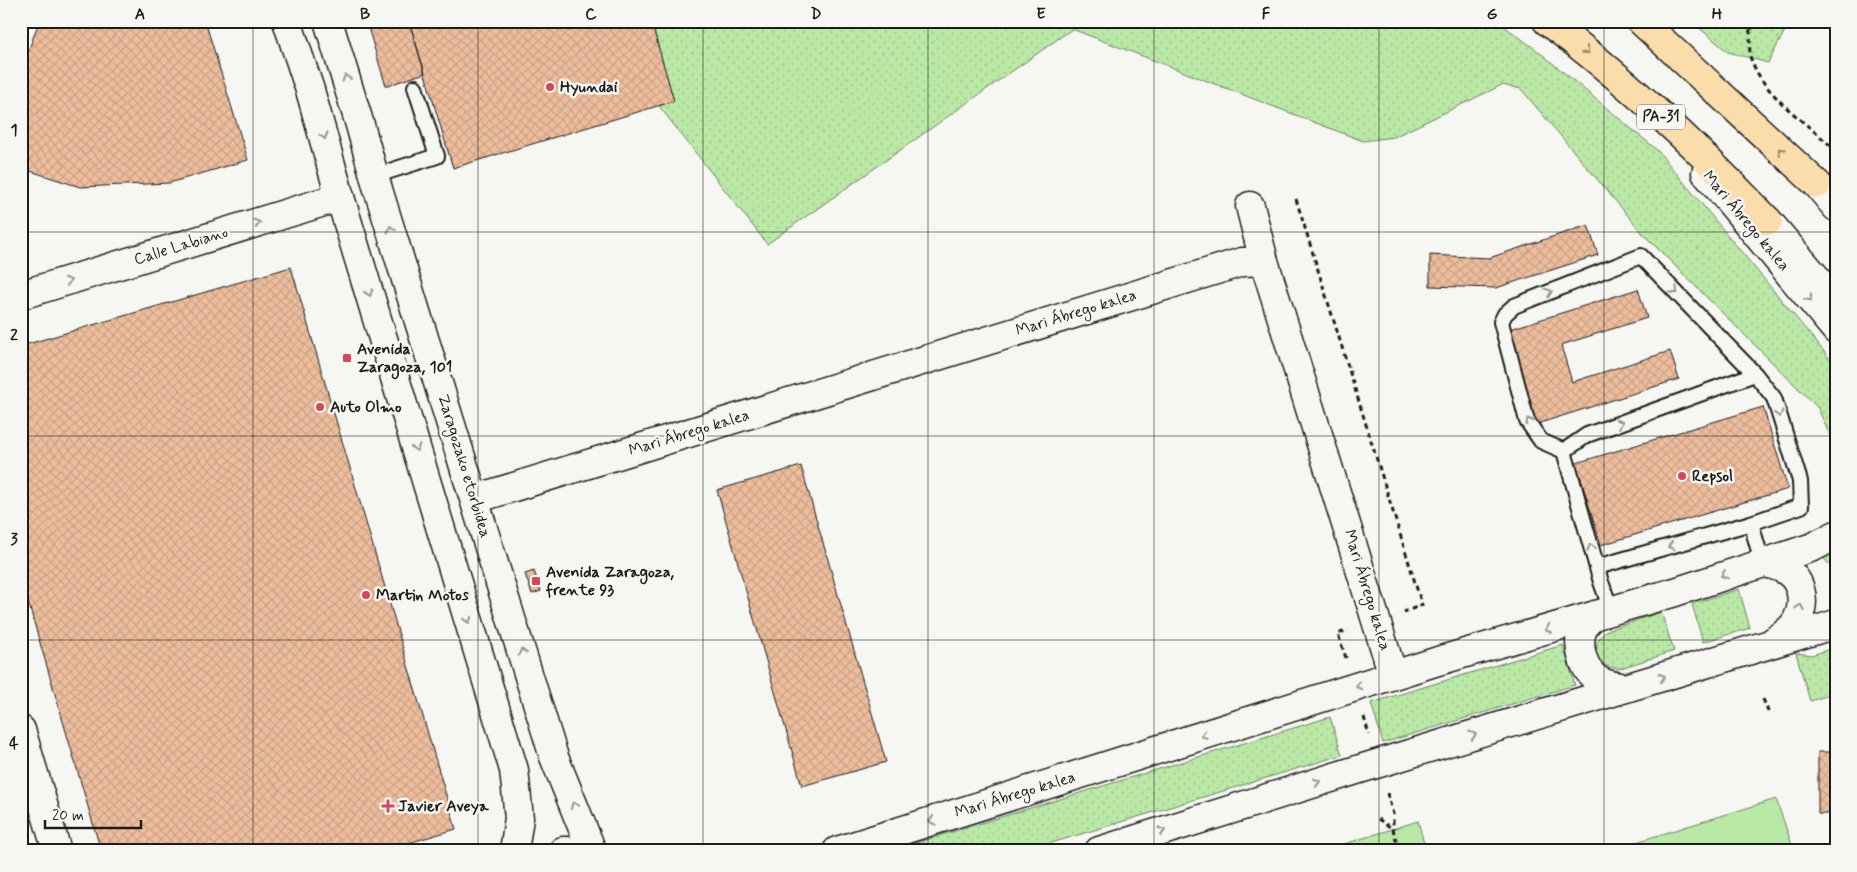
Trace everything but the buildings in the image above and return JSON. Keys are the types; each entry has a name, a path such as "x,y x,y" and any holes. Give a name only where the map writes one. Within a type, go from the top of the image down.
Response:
{"highway":[{"name":"PA-31","path":"1547,21 1587,51 1716,167 1768,221"},
{"path":"1641,21 1817,184"}],"street":[{"path":"287,21 310,90 340,197 514,770 519,818 514,851"},
{"name":"Zaragozako etorbidea","path":"328,21 374,176 554,757 592,851"},
{"name":"Mari Ábrego kalea","path":"1655,112 1836,330"},
{"path":"1817,184 1836,207"},
{"name":"Calle Labiano","path":"21,295 340,197"},
{"path":"1250,206 1264,261"},
{"path":"1768,221 1836,301"},
{"name":"Mari Ábrego kalea","path":"475,499 1242,262 1264,261 1394,675"},
{"name":"Mari Ábrego kalea","path":"837,851 1394,675 1675,592 1813,546 1836,535"},
{"path":"1762,562 1782,568 1796,578 1803,597 1798,619 1790,629 1771,643"},
{"path":"1603,613 1584,627 1581,640 1583,661 1597,679 1610,685 1625,688"},
{"path":"1099,851 1363,768 1836,624"},
{"path":"21,730 57,851"}],"lane":[{"path":"374,176 437,156 415,87"},
{"path":"1564,451 1541,441 1527,421 1502,322 1505,314 1514,306 1641,256 1755,374 1774,398 1800,481 1801,506 1751,523 1597,567"},
{"path":"1564,451 1587,434 1755,374"},
{"path":"1564,451 1597,567 1603,613"},
{"path":"1751,523 1762,562"}],"path":[{"path":"1746,21 1751,29 1751,60 1768,89 1836,151"},
{"path":"1751,29 1761,21"},
{"path":"1763,699 1769,714"},
{"path":"1378,819 1393,829 1399,851"}],"green space":[{"path":"651,21 1497,21 1538,51 1657,150 1836,366 1836,450 1818,408 1645,236 1521,89 1502,85 1394,137 1363,141 1072,29 767,244 659,106 674,101"},
{"path":"1691,21 1790,21 1768,63 1728,52"},
{"path":"1836,549 1836,579 1832,568 1820,554"},
{"path":"1739,589 1750,628 1703,642 1692,604"},
{"path":"1661,612 1674,651 1618,669 1604,665 1596,654 1597,642 1605,631"},
{"path":"1563,645 1575,685 1383,743 1371,703"},
{"path":"1836,647 1836,693 1810,701 1796,653 1812,655"},
{"path":"1330,717 1342,755 1025,851 889,851"},
{"path":"1776,799 1794,851 1607,851"},
{"path":"1418,821 1426,851 1322,851"}],"place":[{"name":"Hyundai","path":"550,87"},
{"name":"Avenida Zaragoza, 101","path":"347,358"},
{"name":"Auto Olmo","path":"320,407"},
{"name":"Repsol","path":"1682,476"},
{"name":"Avenida Zaragoza, frente 93","path":"536,581"},
{"name":"Martin Motos","path":"366,595"},
{"name":"Javier Aveya","path":"388,806"}]}
